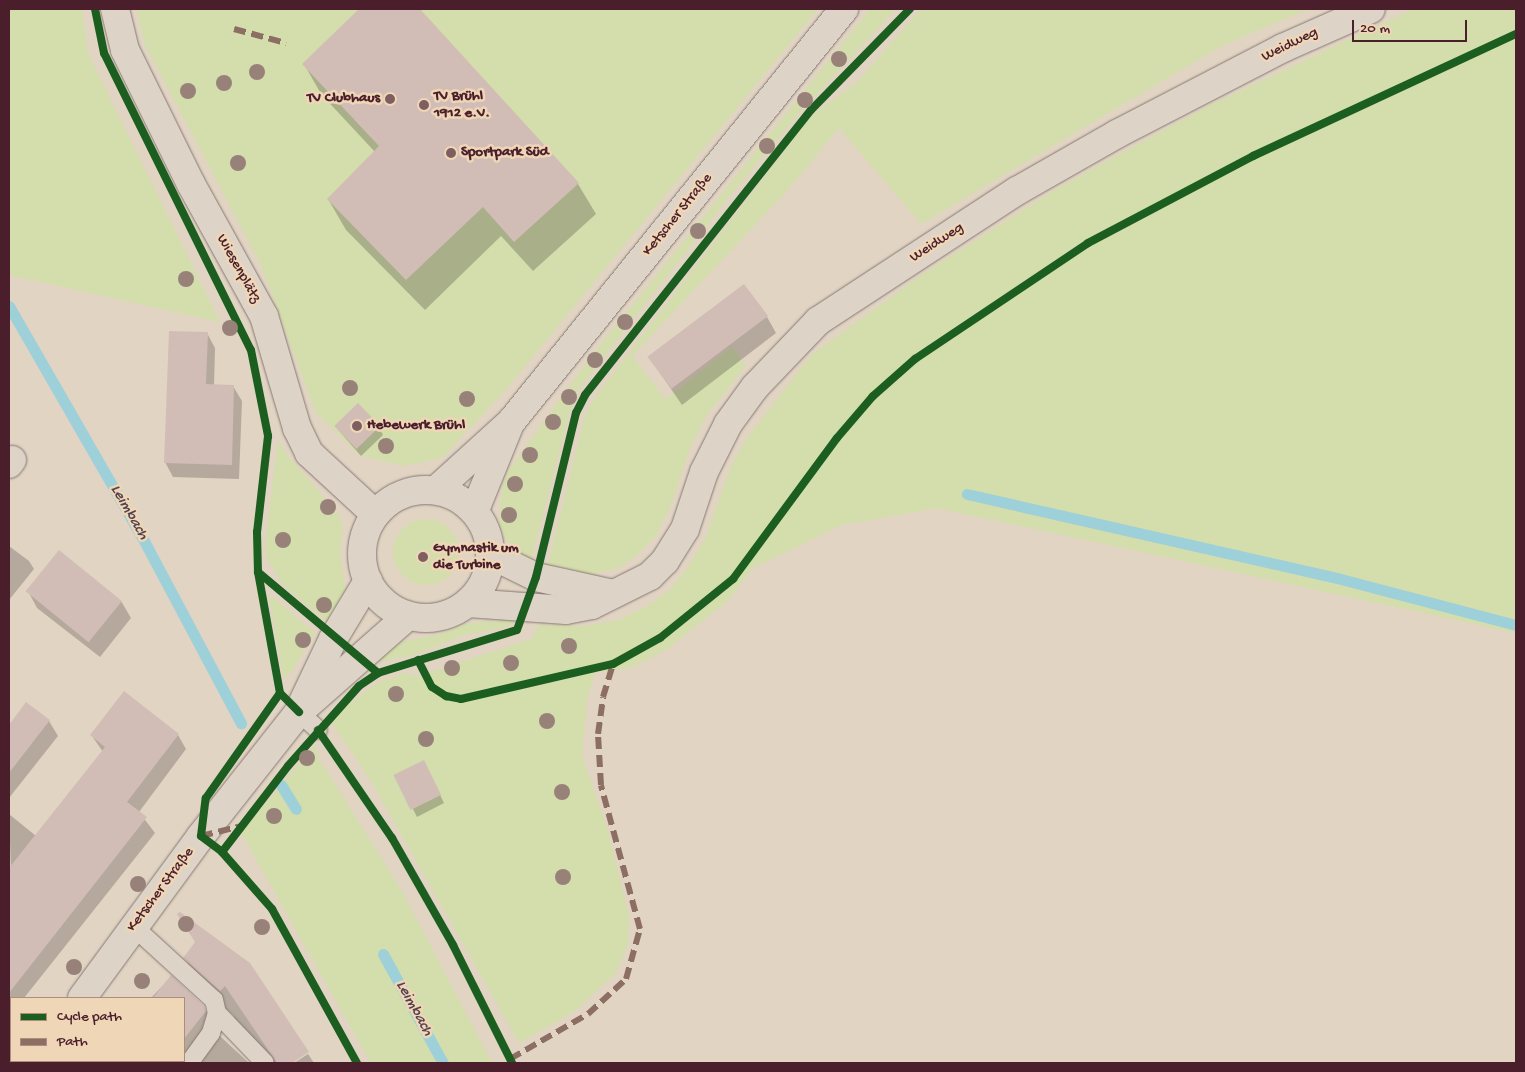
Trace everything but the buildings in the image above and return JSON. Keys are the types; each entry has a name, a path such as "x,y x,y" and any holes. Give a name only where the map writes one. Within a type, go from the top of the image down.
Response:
{"main road":[{"name":"Wiesenplätz","path":"115,9 125,50 191,184 264,316 297,428 309,453 375,514"},
{"name":"Ketscher Straße","path":"511,422 844,9"},
{"name":"Weidweg","path":"468,603 566,610 592,605 650,576 666,561 684,529 704,472 728,424 754,387 818,321 1017,191 1117,134 1283,48 1371,9"},
{"path":"436,490 511,422"},
{"path":"475,510 511,422"},
{"path":"413,490 436,490 451,494 475,510 488,533 491,555 488,573 468,603 443,615 429,618 408,616 384,602 368,580 362,558 364,535 375,514 392,498 413,490"},
{"path":"491,555 536,577 613,594"},
{"name":"Ketscher Straße","path":"299,712 333,639 368,580"},
{"name":"Ketscher Straße","path":"83,997 255,766 299,712 408,616"}],"lane":[{"path":"299,712 318,730"},
{"path":"134,927 214,1000 217,1013 211,1034 189,1063"},
{"path":"217,1013 265,1063"}],"green space":[{"path":"9,9 82,9 88,53 220,322 9,275"},
{"name":"Sportpark Süd","path":"137,9 818,9 504,392 442,458 403,466 359,455 316,413 260,263 144,43"},
{"path":"870,9 896,9 801,111 737,187 578,390 571,407 531,560 520,554 503,536 499,520 502,486 509,470 586,363"},
{"path":"921,9 1308,9 1220,47 921,224 839,128 787,191 632,356 665,399 732,347 746,366 707,415 690,448 672,503 656,536 636,556 619,568 592,574 570,574 547,568 585,415 595,397 812,115 857,82"},
{"path":"1413,9 1516,9 1516,633 937,508 842,525 753,568 728,601 665,651 630,668 595,672 587,700 582,756 607,827 629,916 628,944 616,973 575,1011 519,1043 371,781 329,719 377,683 404,673 418,676 531,639 538,625 583,626 618,620 647,606 669,590 688,567 705,539 731,466 747,438 811,355 924,273 1056,189 1210,105"},
{"path":"278,440 285,452 338,514 343,527 340,547 345,591 337,619 331,625 283,585 267,559 265,546"},
{"path":"419,519 433,519 445,524 454,533 459,545 457,565 450,576 433,585 419,585 407,580 398,571 393,559 393,545 398,533 407,524"},
{"path":"269,597 273,597 315,633 292,671 284,678"},
{"path":"510,619 513,624 505,627 462,636 413,655 379,662 378,658 401,642 440,634 465,624"},
{"path":"315,745 318,757 402,891 492,1063 371,1063 241,833"}],"waterway":[{"name":"Leimbach","path":"9,306 142,537 241,723"},
{"path":"967,494 1337,578 1516,625"},
{"name":"Leimbach","path":"281,785 296,809"},
{"name":"Leimbach","path":"383,954 443,1063"}],"marked path":[{"path":"234,29 286,43"},
{"path":"510,1059 588,1014 626,979 640,929 601,785 598,734 603,697 613,664"},
{"path":"201,836 241,826"}],"cycle path":[{"path":"95,9 104,53 251,350 268,436 257,532 258,572 280,693 299,712"},
{"path":"222,852 288,766 359,686 378,673 517,630 536,577 576,413 585,395 811,110 910,9"},
{"path":"418,660 432,687 446,696 461,699 613,664 660,638 733,579 837,438 873,396 915,359 1088,243 1253,156 1516,34"},
{"path":"258,572 378,673"},
{"path":"201,836 206,798 280,693"},
{"path":"318,730 392,838 453,945 512,1063"},
{"path":"201,836 222,852 272,909 357,1063"}],"place":[{"name":"TV Clubhaus","path":"390,99"},
{"name":"TV Brühl 1912 e.V.","path":"424,105"},
{"name":"Sportpark Süd","path":"451,153"},
{"name":"Hebewerk Brühl","path":"357,426"},
{"name":"Gymnastik um die Turbine","path":"423,557"}]}
